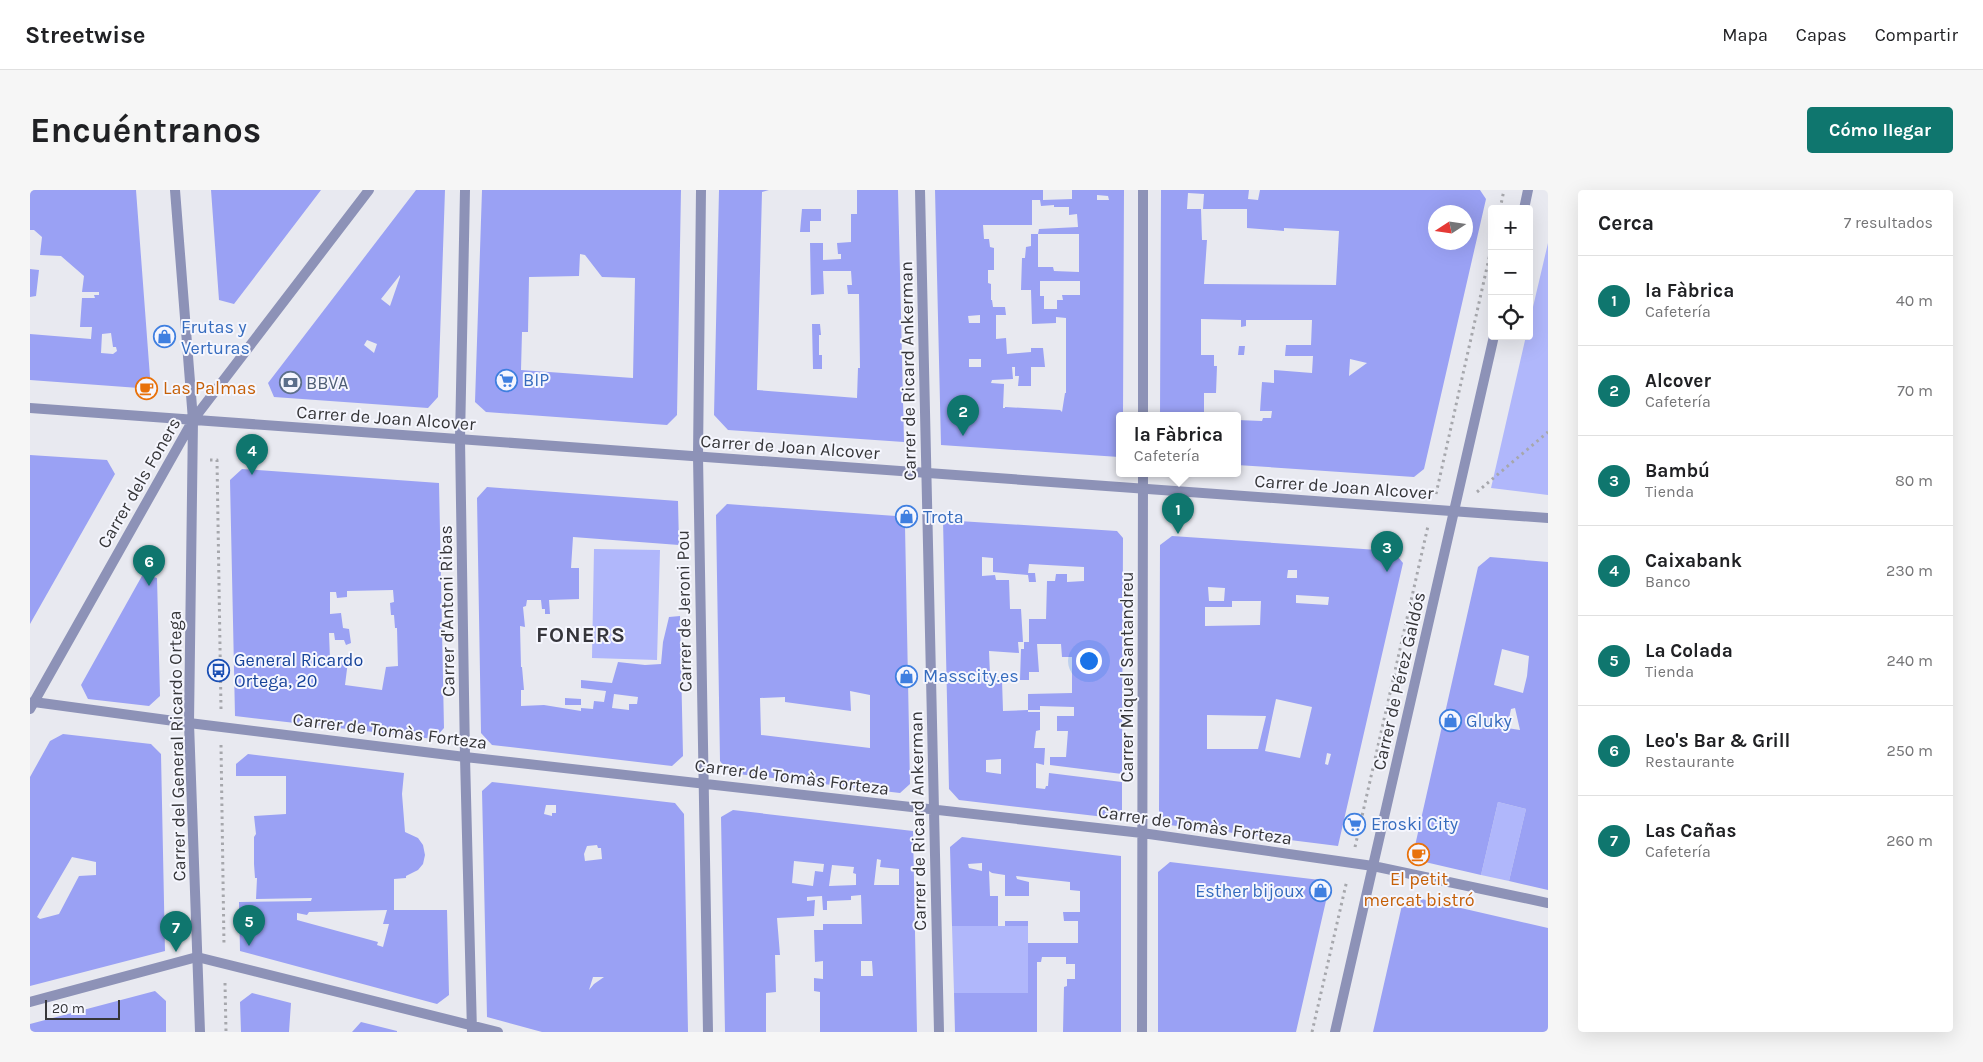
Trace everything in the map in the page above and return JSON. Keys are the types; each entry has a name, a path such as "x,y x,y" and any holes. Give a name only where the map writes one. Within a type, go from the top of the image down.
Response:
{"street":[{"name":"Carrer del General Ricardo Ortega","path":"175,190 194,420 189,723 200,1032"},
{"name":"Carrer dels Foners","path":"31,704 194,420 369,190"},
{"name":"Carrer d'Antoni Ribas","path":"466,190 460,439 472,1028"},
{"name":"Carrer de Jeroni Pou","path":"701,190 698,456 708,1032"},
{"name":"Carrer de Ricard Ankerman","path":"920,190 940,1032"},
{"path":"1143,190 1143,412"},
{"path":"1525,205 1528,190"},
{"name":"Carrer de Pérez Galdós","path":"1335,1032 1493,340"},
{"name":"Carrer de Joan Alcover","path":"30,408 1548,518"},
{"name":"Carrer Miquel Santandreu","path":"1142,1032 1143,477"},
{"name":"Carrer de Tomàs Forteza","path":"31,704 465,757 1142,833 1373,866 1548,903"},
{"path":"30,1002 197,957 472,1028 498,1032"}],"path":[{"path":"1501,205 1504,190"},
{"path":"1312,1032 1491,250"},
{"path":"1454,512 1548,432"}],"shaded area":[{"path":"1548,243 1548,495 1491,488 1525,340 1533,340 1533,307"},
{"path":"594,549 660,550 657,660 592,658"},
{"path":"1498,802 1526,809 1509,881 1481,875"},
{"path":"952,926 1028,926 1028,993 954,993"}],"building":[{"path":"30,190 136,190 150,377 139,388 30,380 30,334 91,339 92,327 80,327 82,298 95,298 94,295 99,295 99,292 82,292 84,276 61,256 40,255 42,237 34,230 30,230","holes":["111,333 113,347 116,347 117,351 113,354 101,353 102,334"]},
{"path":"211,190 321,190 234,304 219,300"},
{"path":"416,190 445,190 438,397 428,408 274,397 268,383","holes":["400,275 400,277 390,306 381,299","367,340 377,344 374,353 364,345"]},
{"path":"482,190 681,190 677,415 667,425 486,412 475,402","holes":["580,254 585,255 602,277 635,278 633,378 521,370 522,332 528,332 529,277 579,276"]},
{"path":"719,190 769,190 762,192 757,390 857,398 858,368 860,368 859,294 848,294 847,285 852,285 851,271 823,271 824,294 811,295 810,243 823,243 823,260 841,259 841,254 838,254 837,243 851,242 851,214 857,214 857,190 898,190 904,442 728,430 714,415"},
{"path":"935,190 1043,190 1043,200 1072,199 1072,190 1124,190 1123,412 1116,412 1116,457 941,445","holes":["1097,195 1108,196 1109,200 1097,200","1032,200 1040,200 1041,206 1069,207 1069,215 1077,214 1078,227 1039,229 1038,234 1031,234 1031,246 1026,247 1025,258 1022,258 1021,290 1031,290 1032,324 1056,323 1056,317 1066,318 1066,393 1062,412 1060,410 1003,408 1004,384 991,383 992,380 1013,379 1012,367 1015,367 1015,376 1019,376 1018,386 1031,386 1031,367 1045,367 1043,348 1031,348 1031,352 1007,354 1006,338 996,339 996,315 1006,315 1005,307 993,307 991,300 991,284 988,283 988,270 994,270 994,248 990,247 989,239 984,239 983,225 1032,225","1038,234 1079,234 1079,272 1054,271 1053,267 1038,267","1040,281 1080,281 1080,295 1062,295 1063,300 1057,300 1057,309 1044,309 1044,296 1040,296","980,315 980,323 969,323 968,316","969,359 981,359 981,367 969,367"]},
{"path":"1161,190 1249,190 1248,199 1258,200 1260,190 1480,190 1486,199 1424,469 1414,477 1241,465 1241,420 1262,421 1263,418 1271,418 1272,411 1260,411 1262,382 1274,383 1274,370 1312,373 1313,356 1285,356 1286,345 1311,345 1312,320 1246,320 1246,326 1241,327 1241,320 1201,319 1201,355 1214,355 1214,366 1217,366 1216,393 1204,393 1204,412 1160,412","holes":["1188,193 1204,194 1203,209 1247,209 1247,228 1284,231 1284,228 1339,231 1336,285 1204,284 1207,240 1202,240 1201,209 1187,209","1350,359 1367,363 1349,376"]},
{"path":"802,209 821,209 821,221 810,221 810,232 800,232"},
{"path":"30,269 39,270 36,296 30,297"},
{"path":"812,324 820,324 819,355 822,355 822,369 813,369"},
{"path":"1239,346 1245,346 1244,355 1238,355"},
{"path":"30,455 107,460 115,474 30,624"},
{"path":"242,469 439,483 444,728 434,739 235,716 230,480","holes":["393,590 394,602 390,603 391,615 394,615 395,628 397,628 398,666 386,667 382,690 345,685 348,661 330,659 329,633 334,633 335,640 344,640 346,645 351,643 349,629 343,628 341,613 330,614 330,592 336,592 337,598 347,597 347,591"]},
{"path":"487,487 678,501 679,545 573,537 571,568 579,568 579,599 549,600 550,614 545,614 545,609 542,609 541,600 527,600 526,606 523,607 525,627 520,626 521,667 524,690 521,690 521,706 544,705 581,711 581,708 593,709 594,701 604,702 606,691 581,688 581,680 612,683 618,662 645,665 661,664 663,642 669,617 680,616 683,756 672,766 492,745 481,733 477,498","holes":["614,694 638,697 637,704 629,704 629,710 612,708"]},
{"path":"727,504 896,516 905,526 910,784 900,793 729,773 720,761 716,515","holes":["850,691 870,695 870,748 761,735 760,698 785,697 785,702 851,711"]},
{"path":"943,520 1117,531 1123,538 1122,774 1050,765 1050,757 1066,757 1068,731 1057,731 1057,716 1074,716 1074,707 1040,706 1040,710 1028,710 1028,712 1040,712 1040,730 1036,731 1034,748 1045,748 1044,765 1036,763 1036,788 1045,789 1048,786 1049,773 1122,782 1122,819 959,800 949,789","holes":["982,557 993,558 993,572 1028,575 1029,582 1036,582 1035,573 1028,573 1029,564 1084,567 1084,581 1067,582 1067,574 1056,574 1055,581 1047,581 1046,619 1029,619 1029,642 1024,642 1024,649 1021,649 1020,680 1029,680 1029,672 1039,672 1037,644 1061,644 1062,657 1072,657 1072,693 1028,694 1028,710 1003,711 1002,680 998,681 997,674 990,675 989,651 1019,653 1018,642 1023,642 1021,609 1010,609 1009,580 996,580 995,575 982,576","1001,759 1001,774 986,772 986,760"]},
{"path":"1172,536 1393,551 1403,563 1338,846 1169,825 1159,814 1160,545","holes":["1288,570 1297,570 1297,578 1287,578","1208,587 1225,588 1224,601 1209,601","1296,595 1329,597 1328,605 1296,603","1232,601 1261,601 1260,625 1205,626 1205,607 1232,607","1276,699 1312,707 1300,758 1265,751","1207,715 1266,716 1258,749 1207,749","1327,753 1331,754 1328,765 1325,764"]},
{"path":"1490,557 1548,562 1548,890 1509,881 1526,809 1498,802 1481,875 1412,859 1478,567","holes":["1502,649 1529,656 1523,693 1494,685","1515,708 1520,730 1507,728 1511,709"]},
{"path":"143,574 157,578 160,696 149,706 88,699 81,685"},
{"path":"565,698 581,699 581,705 565,705"},
{"path":"63,734 151,744 161,754 165,951 30,986 30,777 50,741","holes":["72,857 96,862 96,875 79,876 59,914 40,919 37,917"]},
{"path":"248,754 404,773 402,794 405,832 418,838 423,845 425,855 423,864 418,870 406,876 406,878 394,879 394,910 447,910 449,995 437,1004 240,951 239,902 311,901 312,898 256,899 257,878 255,878 254,837 256,834 254,816 286,814 286,776 236,776 236,764","holes":["387,910 383,924 389,924 383,947 377,945 378,942 297,920 297,913 307,915 309,912"]},
{"path":"492,782 675,803 684,814 688,1032 542,1032 487,1017 482,791","holes":["546,805 556,805 556,813 552,813 552,816 544,814","597,845 598,848 601,848 602,859 585,861 584,854 587,846","593,977 604,977 594,984 589,990"]},
{"path":"733,810 913,831 917,1032 820,1032 820,992 814,991 814,978 823,979 823,961 815,962 814,930 823,930 823,924 862,924 861,895 851,896 851,900 827,901 827,910 823,910 822,896 807,897 807,901 815,900 814,916 777,918 780,955 775,955 776,992 766,993 766,1032 725,1032 721,817","holes":["877,859 881,860 880,867 899,869 899,885 874,885","794,861 824,864 823,872 815,871 813,886 792,883","832,865 854,867 853,873 856,874 856,885 829,886","861,961 872,961 873,976 861,976"]},
{"path":"962,837 1121,856 1121,1032 1063,1032 1064,987 1067,986 1067,979 1075,979 1075,964 1066,964 1066,957 1042,957 1041,962 1037,962 1037,1032 955,1032 954,993 1028,993 1028,943 1078,943 1078,921 1064,921 1063,912 1080,912 1080,891 1070,890 1070,882 1016,876 1017,879 1029,882 1029,896 1005,896 1005,875 989,871 990,896 998,896 998,926 952,926 950,847","holes":["982,863 982,871 969,868 968,864"]},
{"path":"1170,862 1320,880 1328,892 1296,1032 1158,1032 1158,872"},
{"path":"1413,897 1548,928 1548,1032 1373,1032 1402,905"},
{"path":"1005,921 1028,921 1028,926 1005,926"},
{"path":"155,991 166,1001 166,1032 30,1032 30,1024"},
{"path":"252,993 291,1003 289,1032 241,1032 240,1002"},
{"path":"361,1022 397,1031 397,1032 352,1032"}],"place":[{"name":"Frutas y Verturas","path":"165,337"},
{"name":"BIP","path":"507,380"},
{"name":"BBVA","path":"290,383"},
{"name":"Las Palmas","path":"147,388"},
{"name":"Alcover","path":"963,436"},
{"name":"Caixabank","path":"252,475"},
{"name":"Trota","path":"907,517"},
{"name":"la Fàbrica","path":"1178,534"},
{"name":"Bambú","path":"1387,572"},
{"name":"Leo's Bar & Grill","path":"149,586"},
{"name":"General Ricardo Ortega, 20","path":"218,670"},
{"name":"Masscity.es","path":"907,676"},
{"name":"Gluky","path":"1450,721"},
{"name":"Eroski City","path":"1355,824"},
{"name":"El petit mercat bistró","path":"1419,854"},
{"name":"Esther bijoux","path":"1320,891"},
{"name":"La Colada","path":"249,946"},
{"name":"Las Cañas","path":"176,952"}],"district":[{"name":"FONERS","path":"581,635"}]}
